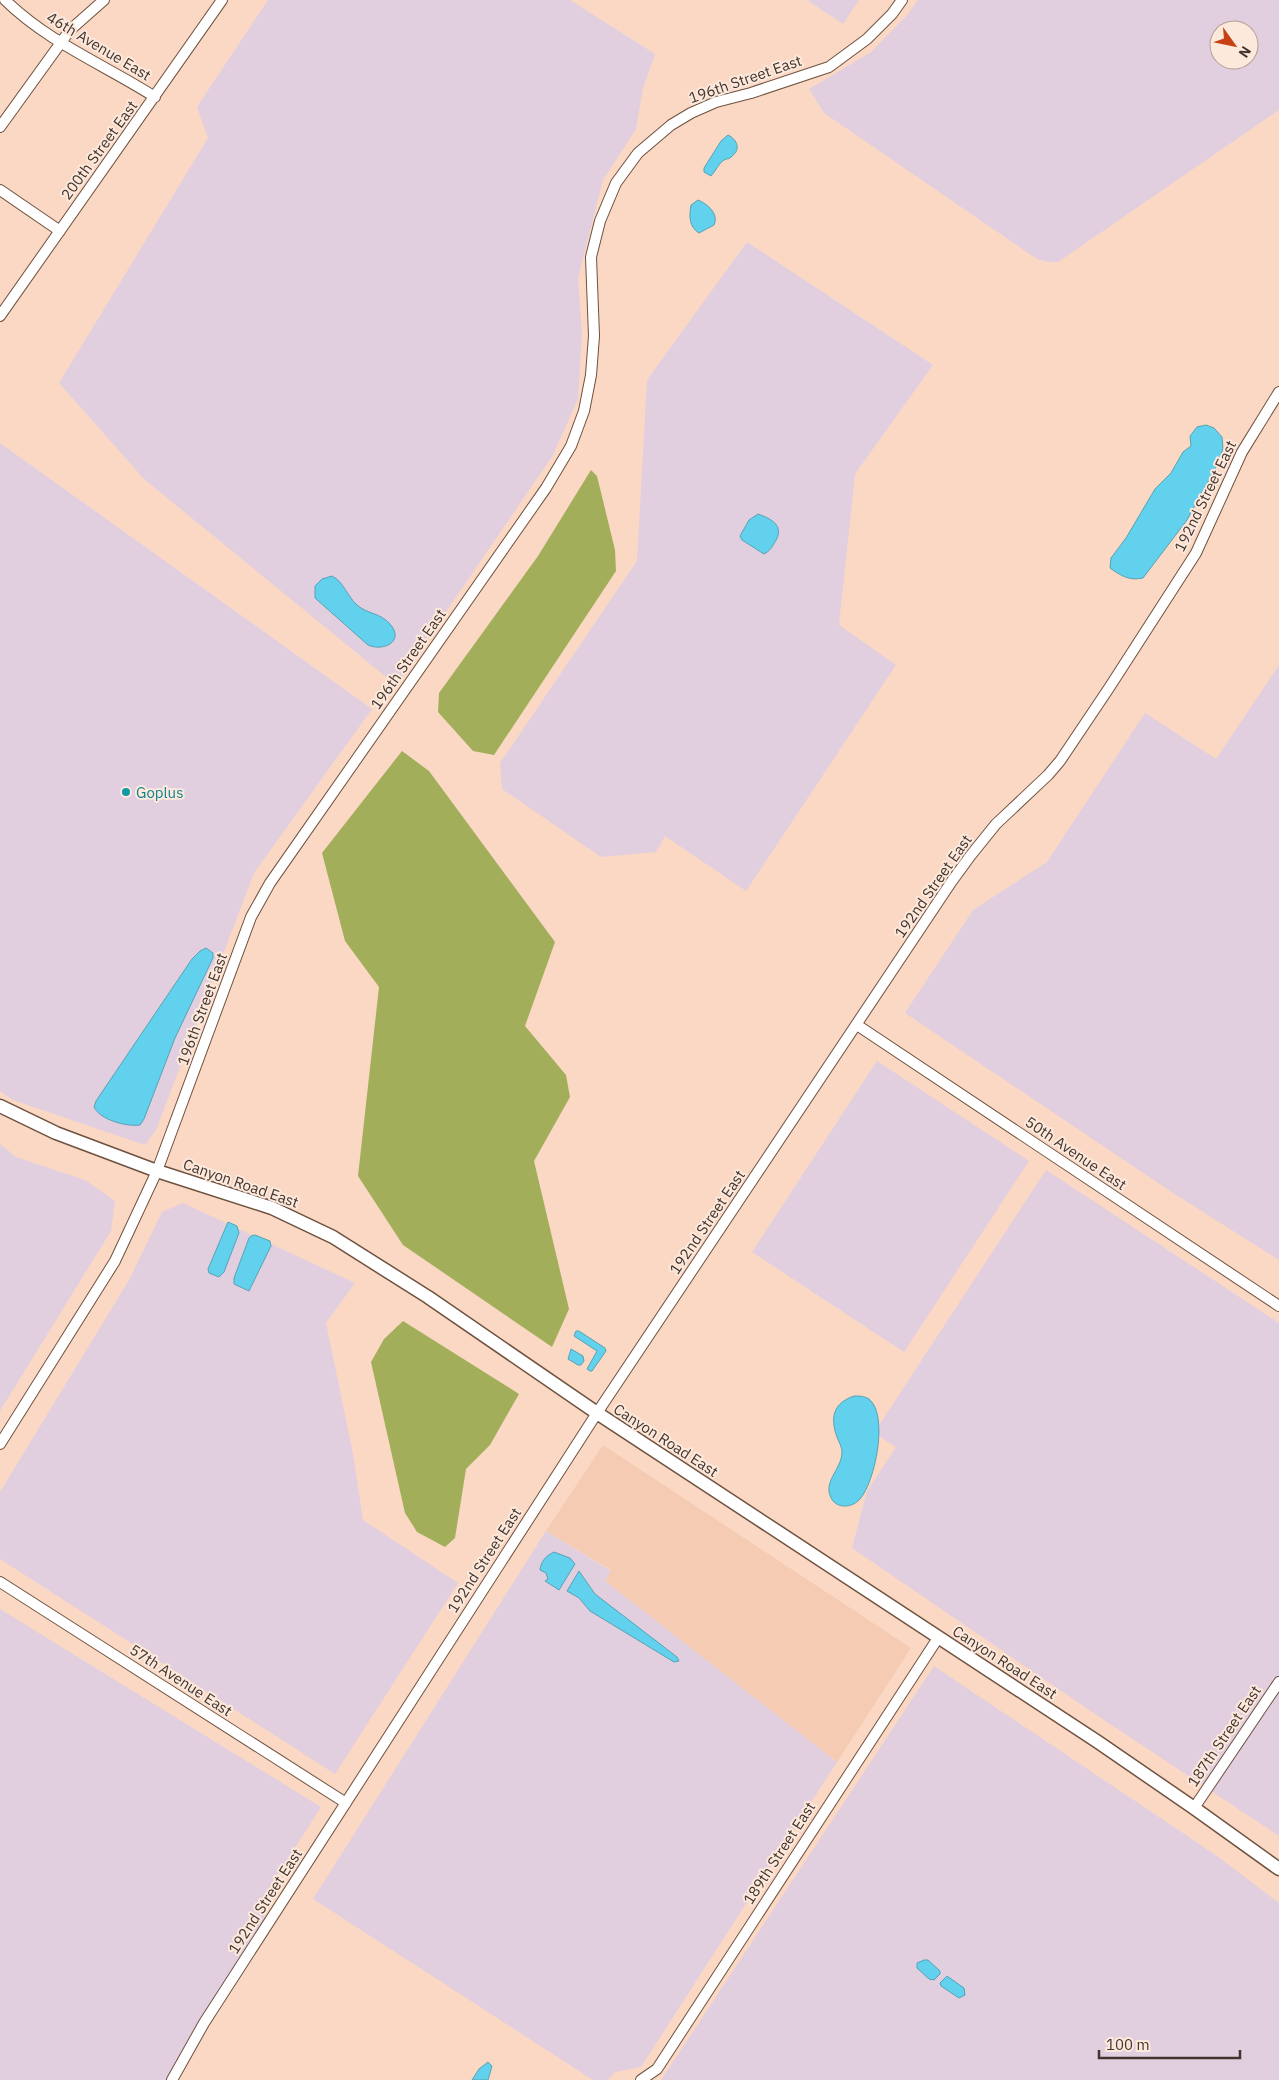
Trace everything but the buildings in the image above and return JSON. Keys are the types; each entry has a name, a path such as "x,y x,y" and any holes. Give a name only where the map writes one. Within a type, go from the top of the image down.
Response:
{"main road":[{"name":"Canyon Road East","path":"0,1106 56,1133 157,1171 272,1208 334,1237 428,1297 597,1413 1194,1808 1279,1869"}],"street":[{"name":"46th Avenue East","path":"5,0 20,14 61,43 156,97"},
{"path":"0,127 70,30 104,0"},
{"name":"200th Street East","path":"0,316 156,97 222,0"},
{"name":"196th Street East","path":"0,1444 115,1261 157,1171 251,917 270,883 540,495 571,446 584,411 591,375 594,336 591,257 600,221 616,182 638,153 671,125 691,113 716,102 776,86 828,67 867,39 892,14 902,0"},
{"path":"0,190 60,231"},
{"name":"192nd Street East","path":"172,2080 210,2015 597,1413 971,855 996,824 1048,776 1100,702 1196,553 1242,452 1279,392"},
{"name":"50th Avenue East","path":"857,1025 1279,1306"},
{"name":"57th Avenue East","path":"0,1582 346,1803"},
{"name":"189th Street East","path":"641,2080 656,2069 938,1638"},
{"name":"187th Street East","path":"1194,1808 1279,1682"}],"shaded area":[{"path":"268,0 570,0 655,54 643,88 636,129 603,180 578,278 582,334 578,399 553,455 396,685 144,479 59,383 208,138 197,107"},
{"path":"807,0 859,0 843,24"},
{"path":"918,0 1279,0 1279,110 1058,262 1048,262 1037,259 824,113 809,89 871,52 908,14"},
{"path":"747,242 933,365 855,474 839,625 896,665 746,891 665,836 656,852 601,857 502,789 500,763 637,561 647,380"},
{"path":"0,443 372,709 254,873 156,1130 145,1145 13,1100 0,1091"},
{"path":"1279,665 1279,1260 1173,1193 905,1013 973,910 1047,862 1145,713 1216,759"},
{"path":"877,1061 1029,1161 904,1352 752,1252"},
{"path":"0,1144 16,1157 85,1180 115,1201 111,1231 0,1411"},
{"path":"1046,1170 1279,1323 1279,1836 1095,1714 852,1548 867,1491 896,1447 874,1433"},
{"path":"183,1203 355,1283 326,1323 353,1454 363,1520 458,1583 335,1774 0,1559 0,1492 129,1280 162,1212"},
{"path":"603,1445 911,1648 837,1762 605,1581 611,1570 546,1531"},
{"path":"546,1531 611,1571 605,1581 837,1762 641,2067 615,2072 608,2080 593,2080 313,1899"},
{"path":"0,1609 321,1807 261,1901 267,1926 171,2080 0,2080"},
{"path":"934,1666 1217,1856 1279,1903 1279,2080 661,2080"}],"green space":[{"path":"591,470 597,476 615,550 616,571 494,755 473,751 438,712 439,693 538,556"},
{"path":"402,751 429,771 555,942 525,1026 566,1075 570,1097 534,1161 569,1309 552,1347 403,1245 358,1176 379,987 345,941 322,853"},
{"path":"403,1321 519,1394 490,1445 466,1469 455,1538 445,1547 417,1532 405,1513 371,1362 384,1339"}],"water":[{"path":"728,135 736,142 736,151 730,158 722,161 711,176 704,172 704,168 721,141"},
{"path":"698,200 712,210 715,217 714,225 699,233 693,228 690,217 691,205"},
{"path":"1206,425 1214,428 1222,437 1223,449 1216,467 1187,520 1143,578 1126,577 1110,568 1111,558 1126,538 1155,489 1171,473 1183,452 1191,446 1190,436 1197,427"},
{"path":"758,514 776,524 779,532 773,546 764,554 742,540 740,536 749,520"},
{"path":"332,576 340,582 357,605 390,624 395,635 391,644 380,647 368,645 315,598 315,586 322,579"},
{"path":"206,948 213,953 213,958 175,1038 144,1119 140,1125 128,1125 114,1122 102,1116 94,1107 96,1101 192,959"},
{"path":"228,1222 237,1226 239,1233 224,1272 219,1277 209,1273 208,1269"},
{"path":"255,1235 270,1241 271,1246 249,1291 234,1284 234,1278 249,1238"},
{"path":"576,1331 579,1331 605,1348 606,1351 592,1371 587,1369 597,1351 574,1336"},
{"path":"571,1349 583,1356 584,1361 581,1365 568,1359"},
{"path":"854,1396 862,1396 869,1399 875,1407 879,1433 878,1449 866,1490 857,1502 843,1506 833,1501 829,1488 839,1465 842,1452 835,1430 834,1418 838,1407"},
{"path":"554,1552 570,1558 575,1564 559,1590 545,1581 548,1579 546,1573 540,1570 544,1559"},
{"path":"579,1571 595,1594 677,1657 679,1661 674,1662 590,1611 579,1598 567,1591"},
{"path":"928,1960 940,1971 940,1974 934,1980 929,1979 917,1968 917,1963"},
{"path":"947,1976 964,1988 965,1995 959,1998 941,1986 940,1983"},
{"path":"488,2062 492,2066 488,2080 472,2080 479,2069"}],"place":[{"name":"Goplus","path":"126,792"}]}
